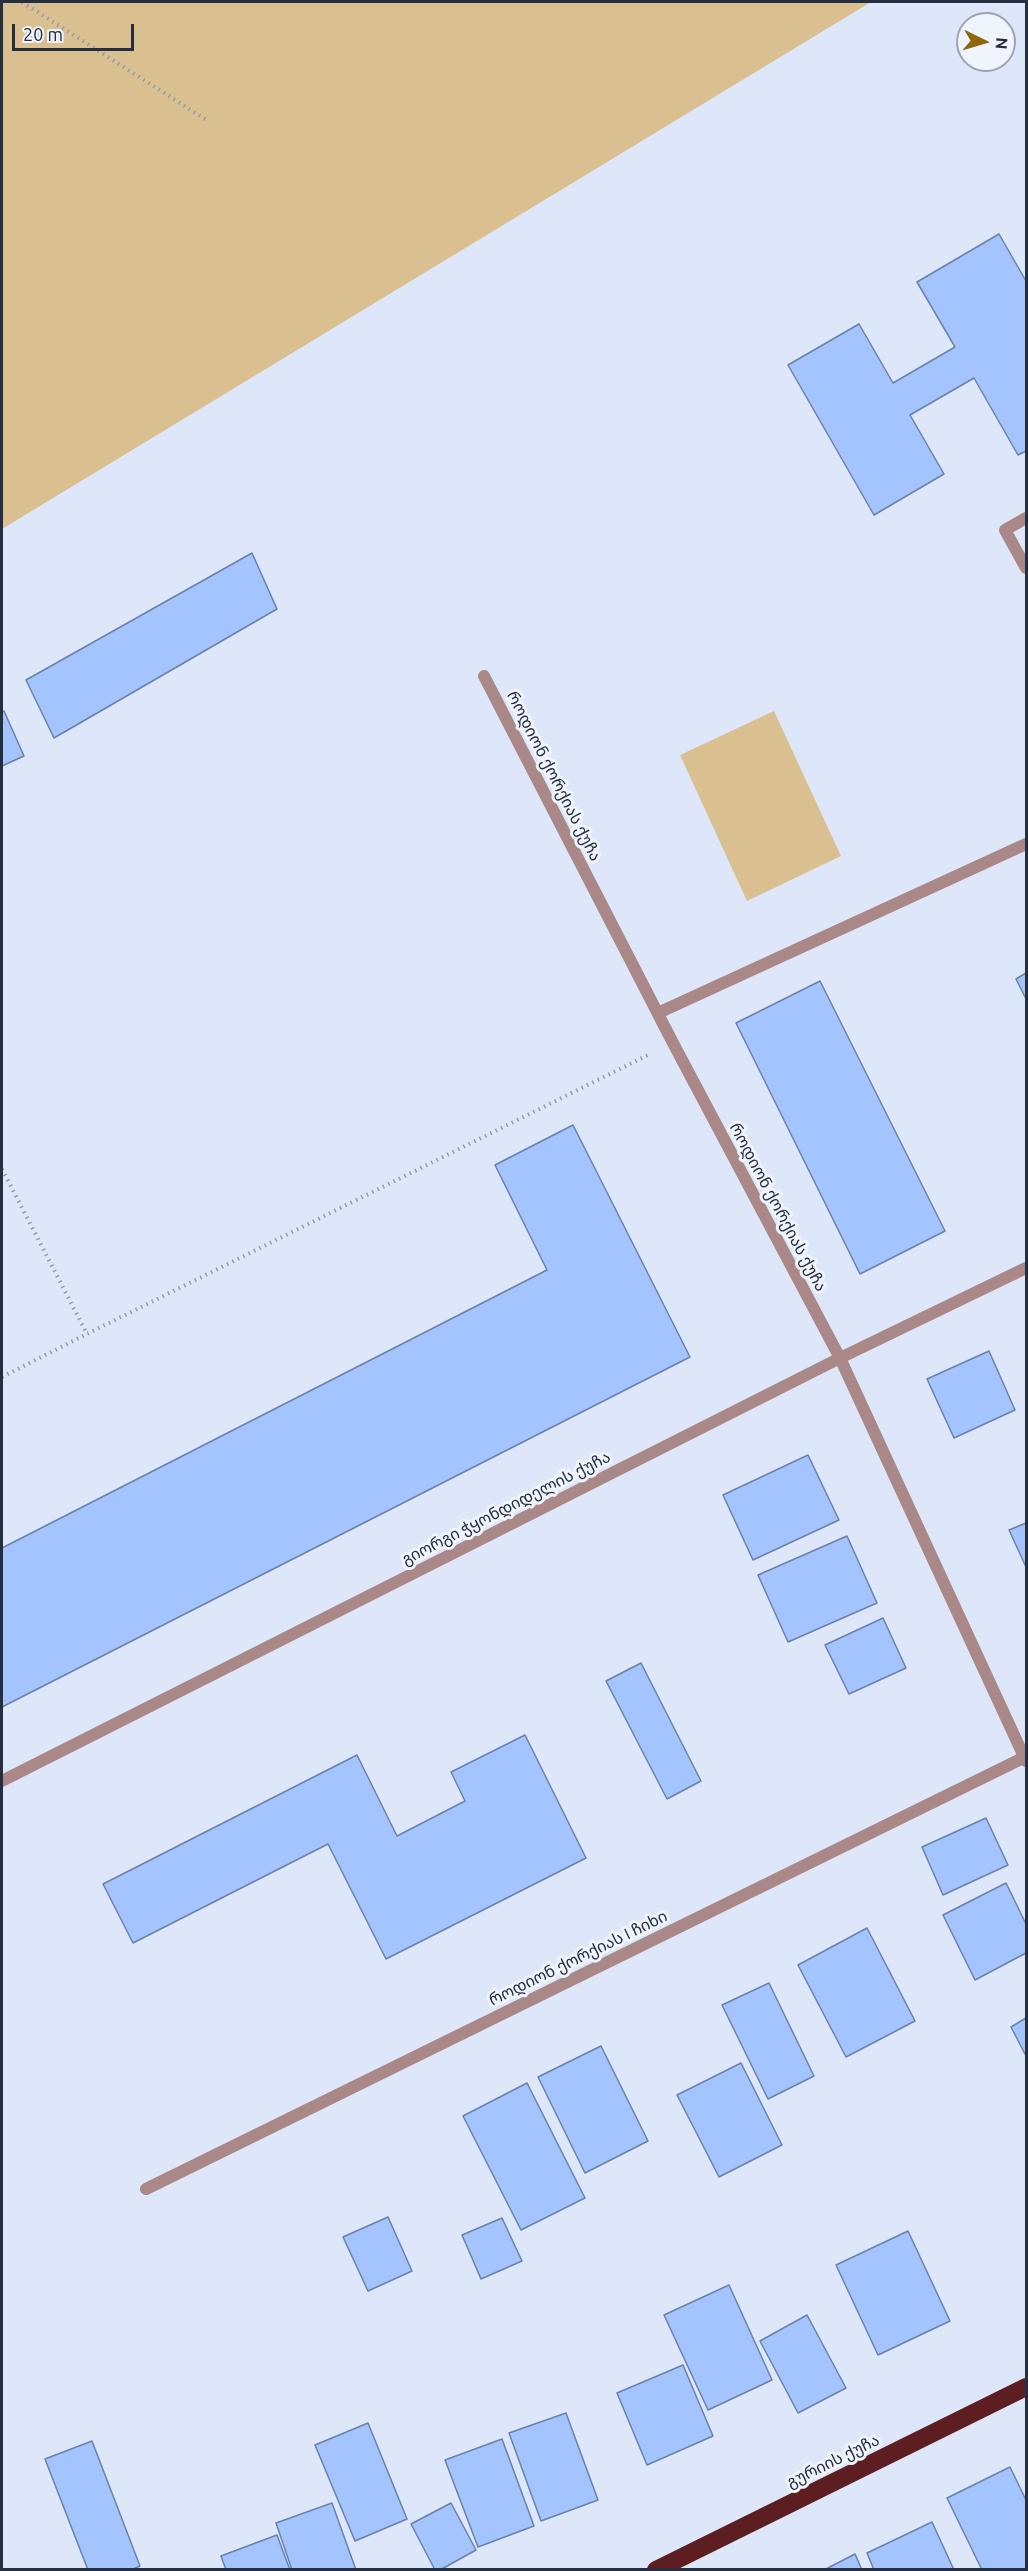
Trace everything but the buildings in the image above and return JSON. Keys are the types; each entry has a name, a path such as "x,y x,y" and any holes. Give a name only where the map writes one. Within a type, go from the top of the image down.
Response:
{"highway":[{"name":"გურიის ქუჩა","path":"656,2570 1026,2387"}],"street":[{"path":"1026,518 1005,530 1026,568"},
{"name":"როდიონ ქორქიას ქუჩა","path":"484,676 673,1043 840,1358 1026,1759"},
{"path":"658,1013 1026,844"},
{"name":"გიორგი ჭყონდიდელის ქუჩა","path":"2,1781 840,1358 1026,1268"},
{"name":"როდიონ ქორქიას I ჩიხი","path":"147,2188 1026,1759"}],"path":[{"path":"22,2 208,121"},
{"path":"2,1377 673,1043"},
{"path":"2,1168 87,1334"}],"shaded area":[{"path":"2,2 871,2 2,529"},
{"path":"774,711 841,856 747,901 680,755"}]}
